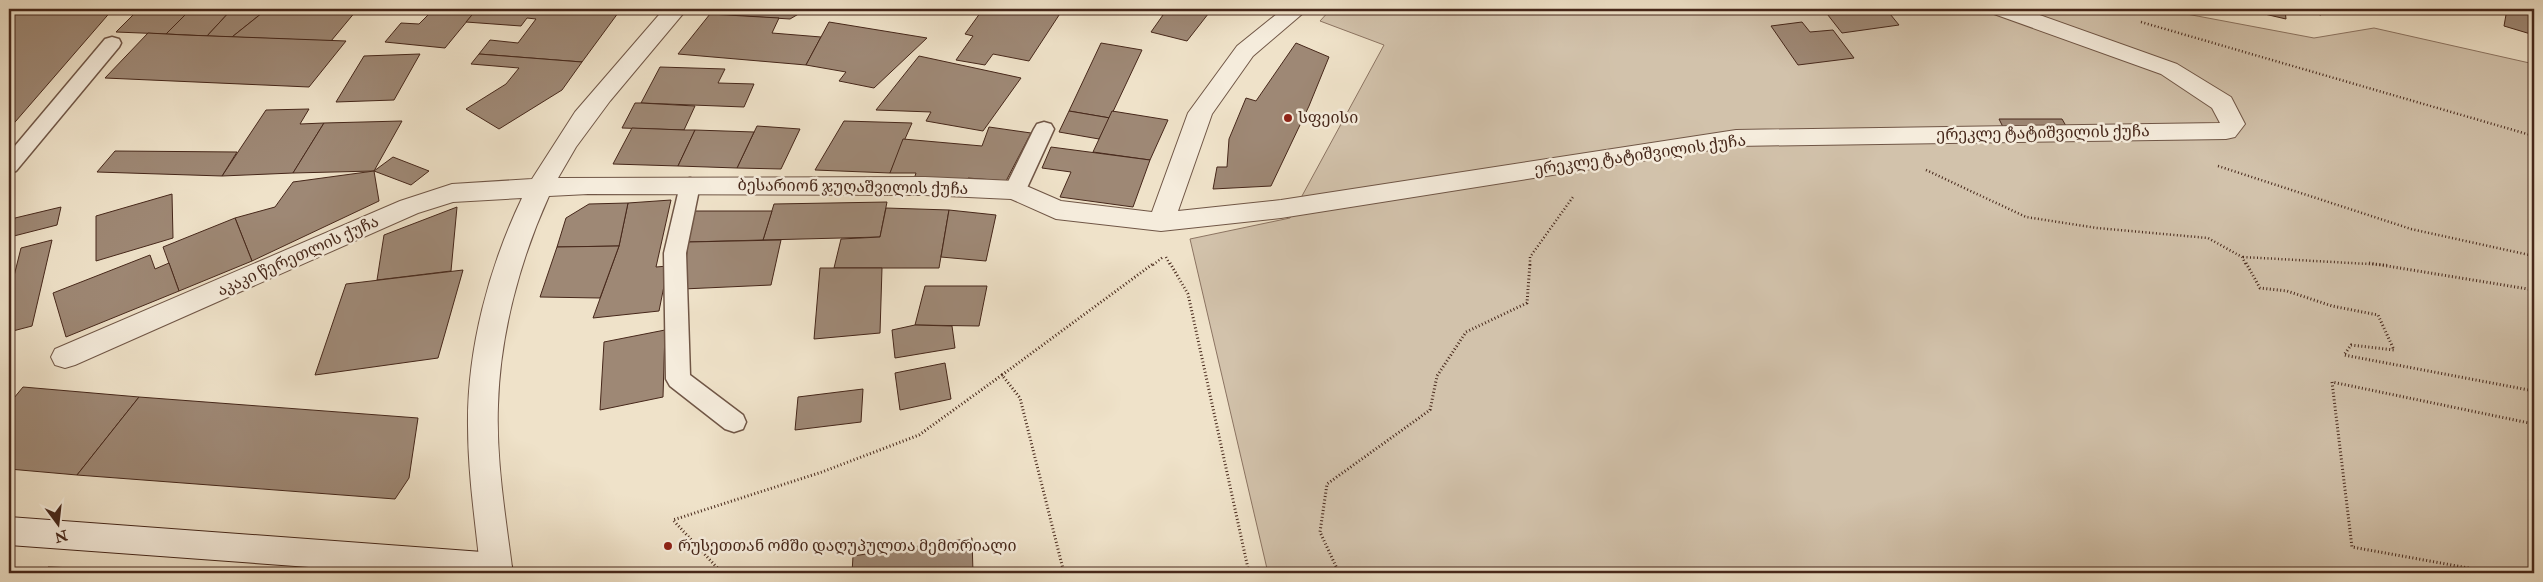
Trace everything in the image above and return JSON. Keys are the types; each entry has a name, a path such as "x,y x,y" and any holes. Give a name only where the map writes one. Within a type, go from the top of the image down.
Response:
{"street":[{"path":"9,531 498,570 485,467 483,404 500,291 522,228 539,188 576,131 615,77 676,9"},
{"path":"1169,221 1200,113 1245,51 1297,9"},
{"name":"ერეკლე ტატიშვილის ქუჩა","path":"1169,221 1281,208 1736,138 2226,132 2233,124 2222,103 2169,69 2002,9"},
{"name":"ბესარიონ ჯუღაშვილის ქუჩა","path":"539,188 588,185 690,185 925,186 1015,190 1056,210 1169,221"},
{"name":"აკაკი წერეთლის ქუჩა","path":"65,358 410,207 452,193 539,188"}],"lane":[{"path":"9,166 112,43"},
{"path":"1015,190 1044,129"},
{"path":"690,185 675,254 678,379 734,422"}],"path":[{"path":"2138,21 2534,136"},
{"path":"1339,573 1320,532 1326,484 1430,410 1437,376 1466,332 1527,303 1530,257 1600,160"},
{"path":"2211,164 2411,228 2534,256"},
{"path":"1922,168 2026,217 2097,228 2208,238 2242,257 2384,264 2534,290"},
{"path":"1169,221 1165,256 1188,294 1249,573"},
{"path":"722,573 673,520 822,472 919,435 1165,256"},
{"path":"2242,257 2260,288 2287,291 2332,306 2378,315 2394,350 2351,345 2344,355 2534,391"},
{"path":"1002,375 1020,398 1064,573"},
{"path":"2496,573 2352,547 2332,382 2534,424"}],"shaded area":[{"path":"1331,9 2160,9 2314,38 2374,28 2534,64 2534,573 1268,573 1190,239 1290,218 1384,45 1320,21"}],"building":[{"path":"18,9 113,9 9,129 9,19"},
{"path":"139,9 191,9 166,34 116,32"},
{"path":"191,9 232,9 207,36 166,34"},
{"path":"232,9 267,9 232,37 207,36"},
{"path":"267,9 356,11 331,41 232,37"},
{"path":"423,9 477,9 445,48 385,42 401,23 419,24 433,10"},
{"path":"477,9 621,9 582,62 479,54 490,40 518,43 536,19 527,18 521,26 466,22"},
{"path":"720,9 807,9 790,19 710,14"},
{"path":"983,9 1063,9 1029,61 993,54 985,65 956,60 973,36 965,34"},
{"path":"1139,9 1212,9 1187,41 1151,32 1163,15"},
{"path":"1886,9 1899,25 1842,33 1824,10"},
{"path":"2243,9 2285,9 2286,19"},
{"path":"2294,9 2320,9 2321,15"},
{"path":"2507,9 2534,15 2534,35 2504,26"},
{"path":"710,14 779,18 772,33 821,37 806,65 678,54"},
{"path":"829,22 927,38 874,88 839,81 846,72 806,65"},
{"path":"1802,22 1810,32 1833,30 1854,58 1798,65 1771,26"},
{"path":"148,33 346,41 309,87 105,78"},
{"path":"1101,43 1142,50 1110,118 1069,111"},
{"path":"1296,43 1329,57 1309,106 1271,186 1213,189 1217,167 1227,167 1229,139 1246,98 1256,101"},
{"path":"420,54 394,100 336,102 364,56"},
{"path":"479,54 582,62 562,90 499,129 466,109 506,84 519,68 471,64"},
{"path":"919,56 1021,78 983,131 926,121 931,112 876,110"},
{"path":"660,67 725,69 718,83 754,84 744,107 641,103"},
{"path":"635,103 695,106 684,130 622,128"},
{"path":"309,109 300,124 324,123 293,173 222,176 266,110"},
{"path":"1069,111 1110,118 1099,139 1059,132"},
{"path":"1112,111 1168,120 1150,160 1093,152"},
{"path":"1999,119 2062,119 2069,131 2005,131"},
{"path":"402,121 374,171 293,173 324,123"},
{"path":"844,121 912,123 890,173 815,170"},
{"path":"757,126 800,129 781,169 737,168"},
{"path":"989,127 1031,133 1006,181 968,178 966,183 914,179 916,173 890,173 903,139 982,146"},
{"path":"632,128 695,130 678,166 613,164"},
{"path":"695,130 754,132 737,168 678,166"},
{"path":"1051,147 1150,160 1133,207 1060,197 1071,172 1042,168"},
{"path":"115,151 237,152 222,176 97,172"},
{"path":"393,157 429,171 411,185 374,171"},
{"path":"374,171 379,201 252,261 235,218 275,207 293,182"},
{"path":"172,194 173,238 96,261 96,216"},
{"path":"671,200 656,267 668,266 659,311 593,318 619,246 628,203"},
{"path":"887,202 880,237 763,240 774,204"},
{"path":"628,203 619,246 557,247 566,218 589,204"},
{"path":"61,207 57,225 10,237 15,218"},
{"path":"457,207 451,271 377,280 384,235"},
{"path":"886,208 949,210 939,268 834,268 841,239 880,237"},
{"path":"949,210 996,215 986,261 941,257"},
{"path":"693,211 772,211 763,240 688,242"},
{"path":"235,218 252,261 179,291 163,247"},
{"path":"52,240 32,326 9,332 9,296 21,248"},
{"path":"781,240 771,285 683,289 688,242"},
{"path":"619,246 600,298 540,297 557,247"},
{"path":"150,255 155,269 169,263 179,291 66,337 53,293"},
{"path":"820,268 882,268 880,333 814,339"},
{"path":"463,270 438,358 315,375 346,284"},
{"path":"925,286 987,286 979,326 915,325"},
{"path":"915,325 952,326 955,348 895,358 892,330"},
{"path":"665,330 663,397 600,410 604,342"},
{"path":"945,363 951,399 900,410 895,373"},
{"path":"23,387 139,397 77,475 9,469 9,404"},
{"path":"863,389 861,422 795,430 798,397"},
{"path":"139,397 418,418 409,478 395,499 77,475"},
{"path":"972,538 973,573 852,573 853,556"},
{"path":"48,567 106,569 103,573 43,573"}],"place":[{"name":"სფეისი","path":"1288,118"},
{"name":"რუსეთთან ომში დაღუპულთა მემორიალი","path":"668,546"}]}
